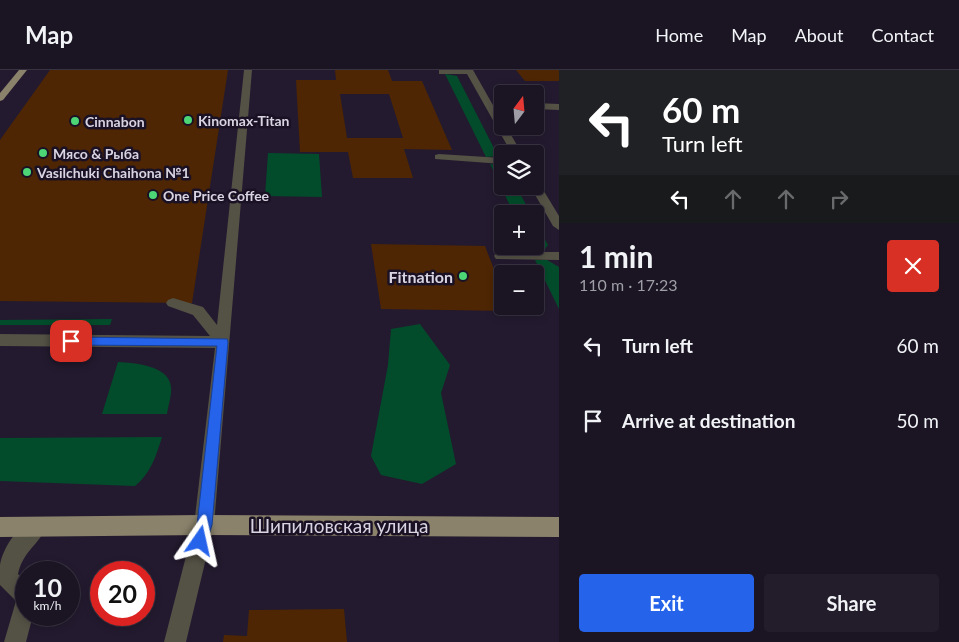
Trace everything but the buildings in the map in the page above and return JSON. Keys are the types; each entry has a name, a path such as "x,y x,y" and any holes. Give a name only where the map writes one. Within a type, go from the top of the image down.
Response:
{"main road":[{"path":"0,98 23,70"},
{"name":"Шипиловская улица","path":"0,527 204,525 559,527"}],"street":[{"path":"175,642 204,525 248,70"},
{"path":"442,72 469,71 512,145"},
{"path":"488,105 494,105"},
{"path":"544,107 559,108"},
{"path":"439,157 494,160"},
{"path":"541,195 559,226"},
{"path":"500,256 559,256"},
{"path":"173,303 198,311 223,342"},
{"path":"0,340 223,342"},
{"path":"15,586 7,578 11,557 22,541 36,527"},
{"path":"15,642 19,626"}],"green space":[{"path":"445,74 457,76 494,148 494,156 486,157"},
{"path":"268,153 319,154 322,197 265,196"},
{"path":"505,195 521,195 526,205 510,205"},
{"path":"544,238 548,245 544,249"},
{"path":"535,260 547,260 559,267 559,309 544,278 544,265 537,265"},
{"path":"112,319 110,325 0,325 0,320"},
{"path":"420,324 450,365 441,393 456,464 422,484 381,475 371,456 388,365 391,329"},
{"path":"118,362 150,367 164,374 169,380 171,387 167,414 102,414"},
{"path":"162,437 149,470 135,486 0,481 0,438"}],"place":[{"name":"Kinomax-Titan","path":"188,120"},
{"name":"Cinnabon","path":"75,121"},
{"name":"Мясо & Рыба","path":"43,153"},
{"name":"Vasilchuki Chaihona №1","path":"27,172"},
{"name":"One Price Coffee","path":"153,195"},
{"name":"Fitnation","path":"463,276"}],"route":[{"path":"71,341 223,342 204,525 200,541"}]}
